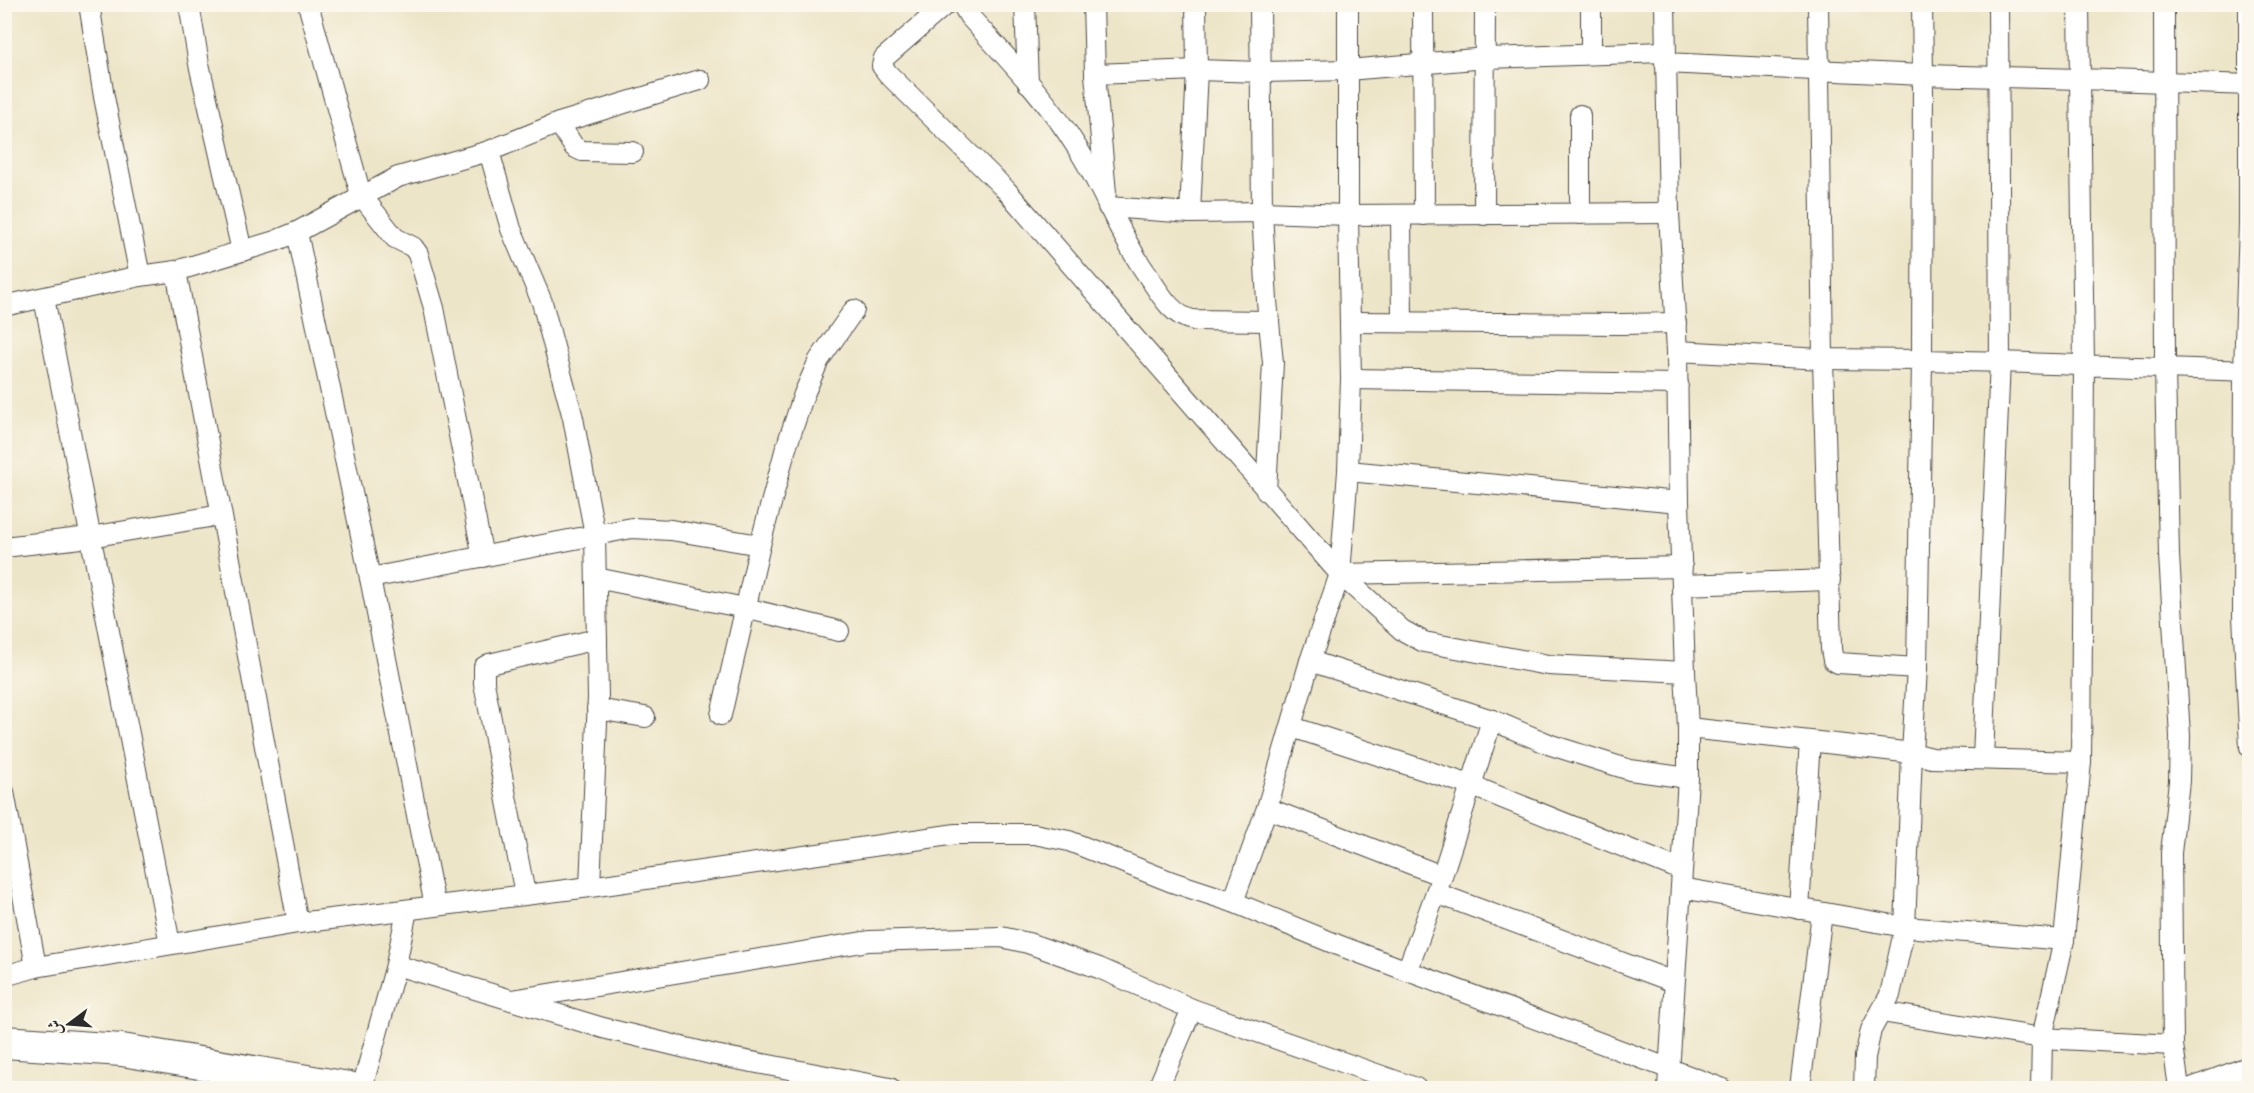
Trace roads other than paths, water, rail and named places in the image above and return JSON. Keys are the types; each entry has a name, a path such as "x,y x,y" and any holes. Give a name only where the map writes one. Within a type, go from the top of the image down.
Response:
{"main road":[{"path":"4,1042 122,1050 348,1089"}],"street":[{"path":"89,4 104,97 140,276"},
{"path":"189,4 201,75 242,251"},
{"path":"308,4 361,195 395,238 413,247 418,254 434,308 483,557"},
{"path":"946,4 884,58 882,66 1006,190 1340,574 1402,630 1424,642 1548,665 1685,672"},
{"path":"962,4 969,16 1028,83 1077,147 1142,267 1172,309 1184,318 1269,321"},
{"path":"1025,4 1028,83"},
{"path":"1094,4 1095,74 1108,207"},
{"path":"1190,213 1197,70 1196,4"},
{"path":"1260,4 1262,212 1273,363 1266,491"},
{"path":"1233,902 1267,808 1310,661 1340,574 1348,471 1351,379 1348,4"},
{"path":"1424,4 1424,215"},
{"path":"1484,215 1485,4"},
{"path":"1591,4 1592,53"},
{"path":"1665,4 1664,57 1669,213 1676,322 1679,502 1688,728 1688,778 1668,1089"},
{"path":"1818,4 1817,70 1823,359 1833,660 1846,665 1917,668"},
{"path":"1864,1089 1865,1057 1871,1030 1890,994 1905,927 1917,668 1922,360 1922,4"},
{"path":"1983,758 2000,361 1998,4"},
{"path":"2040,1089 2042,1038 2064,940 2081,762 2084,366 2079,4"},
{"path":"2164,4 2165,368 2169,555 2180,736 2179,781 2171,853 2173,1045 2179,1089"},
{"path":"2249,4 2243,616 2250,747"},
{"path":"1095,74 1197,70 1262,72 1348,70 1486,58 1592,53 1817,70 2249,85"},
{"path":"4,306 140,276 176,271 275,241 297,232 361,195 398,177 489,151 559,123 700,80"},
{"path":"1580,115 1580,214"},
{"path":"559,123 574,147 582,151 633,152"},
{"path":"489,151 511,229 543,302 573,418 595,535 597,709 590,886"},
{"path":"1108,207 1190,213 1262,212 1348,215 1669,213"},
{"path":"1401,215 1402,322"},
{"path":"297,232 370,578 435,906"},
{"path":"176,271 298,923"},
{"path":"44,298 170,945"},
{"path":"720,715 760,545 785,451 804,394 819,360 854,310"},
{"path":"1351,322 1621,324 1676,322"},
{"path":"1677,351 1823,359 2000,361 2247,371"},
{"path":"1351,379 1678,384"},
{"path":"1348,471 1679,502"},
{"path":"4,547 90,537 221,515"},
{"path":"370,578 632,528 671,530 760,545"},
{"path":"1340,574 1682,576 1830,580"},
{"path":"596,578 745,608 839,631"},
{"path":"525,894 484,683 484,667 597,639"},
{"path":"1310,661 1492,720 1551,745 1630,770 1688,778"},
{"path":"597,709 645,717"},
{"path":"1407,971 1439,885 1492,720"},
{"path":"1292,726 1470,785 1681,879 1799,909 1905,927 2064,940"},
{"path":"1688,728 1912,753 1932,758 2081,762"},
{"path":"1799,909 1810,741"},
{"path":"4,792 36,967"},
{"path":"1267,808 1439,885 1674,981"},
{"path":"4,976 36,967 298,923 590,886 956,834 1034,834 1069,842 1172,882 1233,902 1407,971 1721,1089"},
{"path":"362,1089 396,965 407,910"},
{"path":"1800,1089 1822,913"},
{"path":"512,1000 869,940 1001,937 1028,943 1099,968 1192,1009 1416,1089"},
{"path":"396,965 603,1028 715,1055 890,1089"},
{"path":"1158,1089 1192,1009"},
{"path":"1881,1012 2042,1038 2173,1045"},
{"path":"2191,1089 2250,1066"}]}
